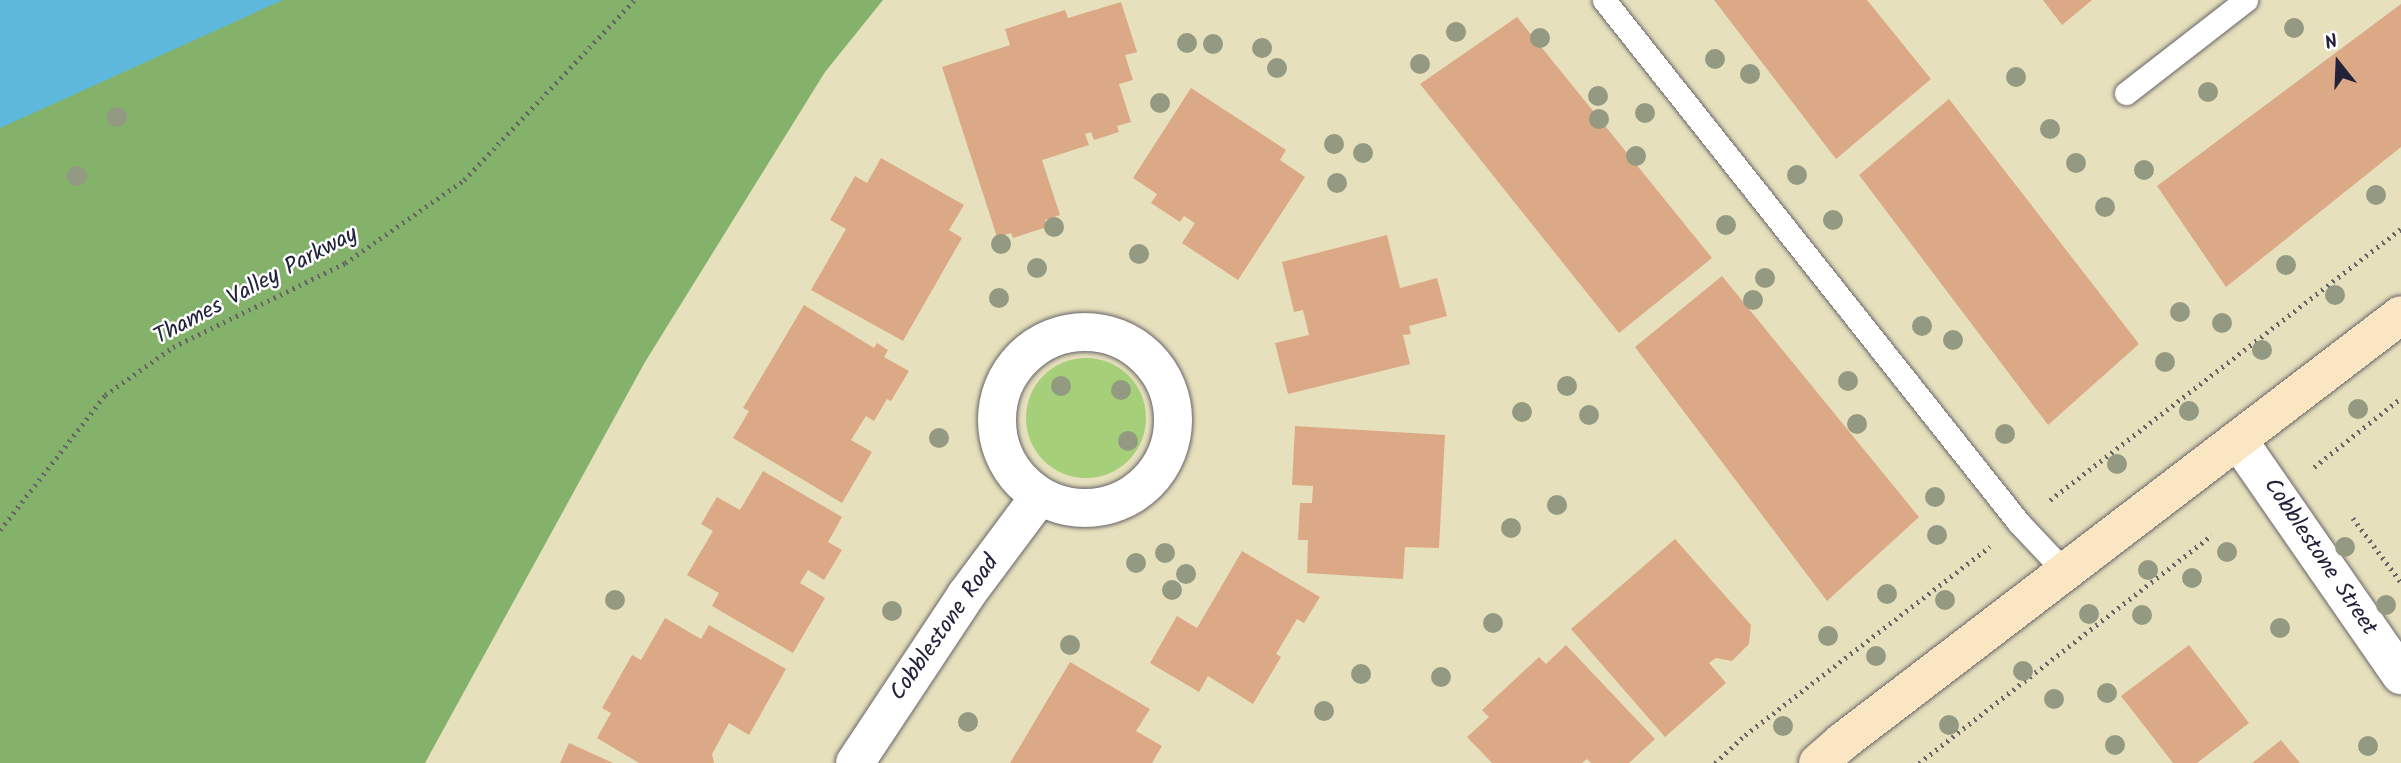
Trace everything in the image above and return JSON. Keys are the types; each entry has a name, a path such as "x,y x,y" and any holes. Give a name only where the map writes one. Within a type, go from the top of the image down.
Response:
{"street":[{"path":"1818,763 2401,315"},
{"path":"1091,331 1120,338 1145,354 1163,376 1173,404 1173,433 1164,460 1147,484 1114,503 1095,509 1066,508 1039,497 1016,477 1002,452 996,423 1000,394 1013,367 1034,346 1062,334 1091,331"},
{"name":"Cobblestone Street","path":"2238,440 2401,675"},
{"name":"Cobblestone Road","path":"855,763 966,595 1039,497"}],"lane":[{"path":"1604,0 2019,523 2065,572"},
{"path":"2126,93 2246,0"}],"path":[{"name":"Thames Valley Parkway","path":"0,530 105,395 173,347 345,263 464,180 634,0"},
{"path":"1715,763 1745,735 2401,229"},
{"path":"2322,477 2314,467 2401,398"},
{"path":"2346,509 2401,582"},
{"path":"1920,763 2212,535"}],"green space":[{"path":"224,0 883,0 825,72 645,362 425,763 0,763 0,101"},
{"path":"1086,358 1109,363 1128,376 1141,395 1146,418 1141,441 1128,460 1109,473 1086,478 1063,473 1044,460 1031,441 1026,418 1031,395 1044,376 1063,363"}],"water":[{"path":"0,0 283,0 0,128"}],"building":[{"path":"1714,0 1867,0 1931,79 1836,159"},
{"path":"2043,0 2092,0 2062,25"},
{"path":"1121,2 1137,52 1125,55 1133,80 1119,84 1131,122 1117,126 1119,132 1094,140 1091,132 1085,134 1089,145 1042,160 1060,215 1045,220 1047,227 1013,238 1011,233 997,237 942,67 1010,45 1005,29 1065,10 1068,18"},
{"path":"2401,4 2401,147 2226,287 2157,186"},
{"path":"1517,17 1712,258 1619,333 1420,84"},
{"path":"1191,88 1286,150 1280,160 1305,177 1238,280 1182,243 1195,223 1184,216 1180,222 1151,203 1157,194 1133,178"},
{"path":"1949,99 2139,344 2048,425 1859,175"},
{"path":"881,158 964,205 949,230 962,238 903,341 811,290 846,229 830,220 855,176 867,183"},
{"path":"1387,235 1400,288 1437,278 1447,316 1409,326 1411,334 1403,335 1410,364 1288,394 1275,343 1309,335 1303,310 1294,312 1282,262"},
{"path":"1722,276 1919,517 1827,601 1635,347"},
{"path":"804,305 874,348 877,343 888,350 884,357 909,371 891,401 887,399 874,421 866,416 851,440 872,452 842,503 733,438 749,411 743,408"},
{"path":"1295,426 1445,435 1439,548 1405,547 1403,579 1307,573 1308,540 1298,540 1300,503 1312,503 1313,486 1292,485"},
{"path":"763,471 842,517 828,542 842,550 824,580 808,570 800,583 825,598 793,653 712,606 719,593 687,575 713,531 701,524 717,497 740,510"},
{"path":"1675,539 1751,625 1749,644 1732,661 1716,658 1709,663 1726,683 1665,737 1571,629"},
{"path":"1242,551 1320,597 1304,623 1297,619 1276,654 1281,657 1253,704 1208,676 1199,692 1150,663 1177,616 1197,628"},
{"path":"665,618 701,639 709,625 786,669 749,735 729,723 712,754 714,763 639,763 597,738 611,713 602,708 632,655 641,660"},
{"path":"1566,645 1655,739 1629,763 1591,763 1587,759 1582,763 1492,763 1467,737 1489,717 1482,710 1539,657 1546,664"},
{"path":"2189,645 2249,723 2197,763 2173,763 2121,696"},
{"path":"1070,662 1150,709 1136,731 1162,746 1152,763 1010,763"},
{"path":"2281,740 2300,763 2252,763"},
{"path":"569,743 613,763 560,763"}]}
